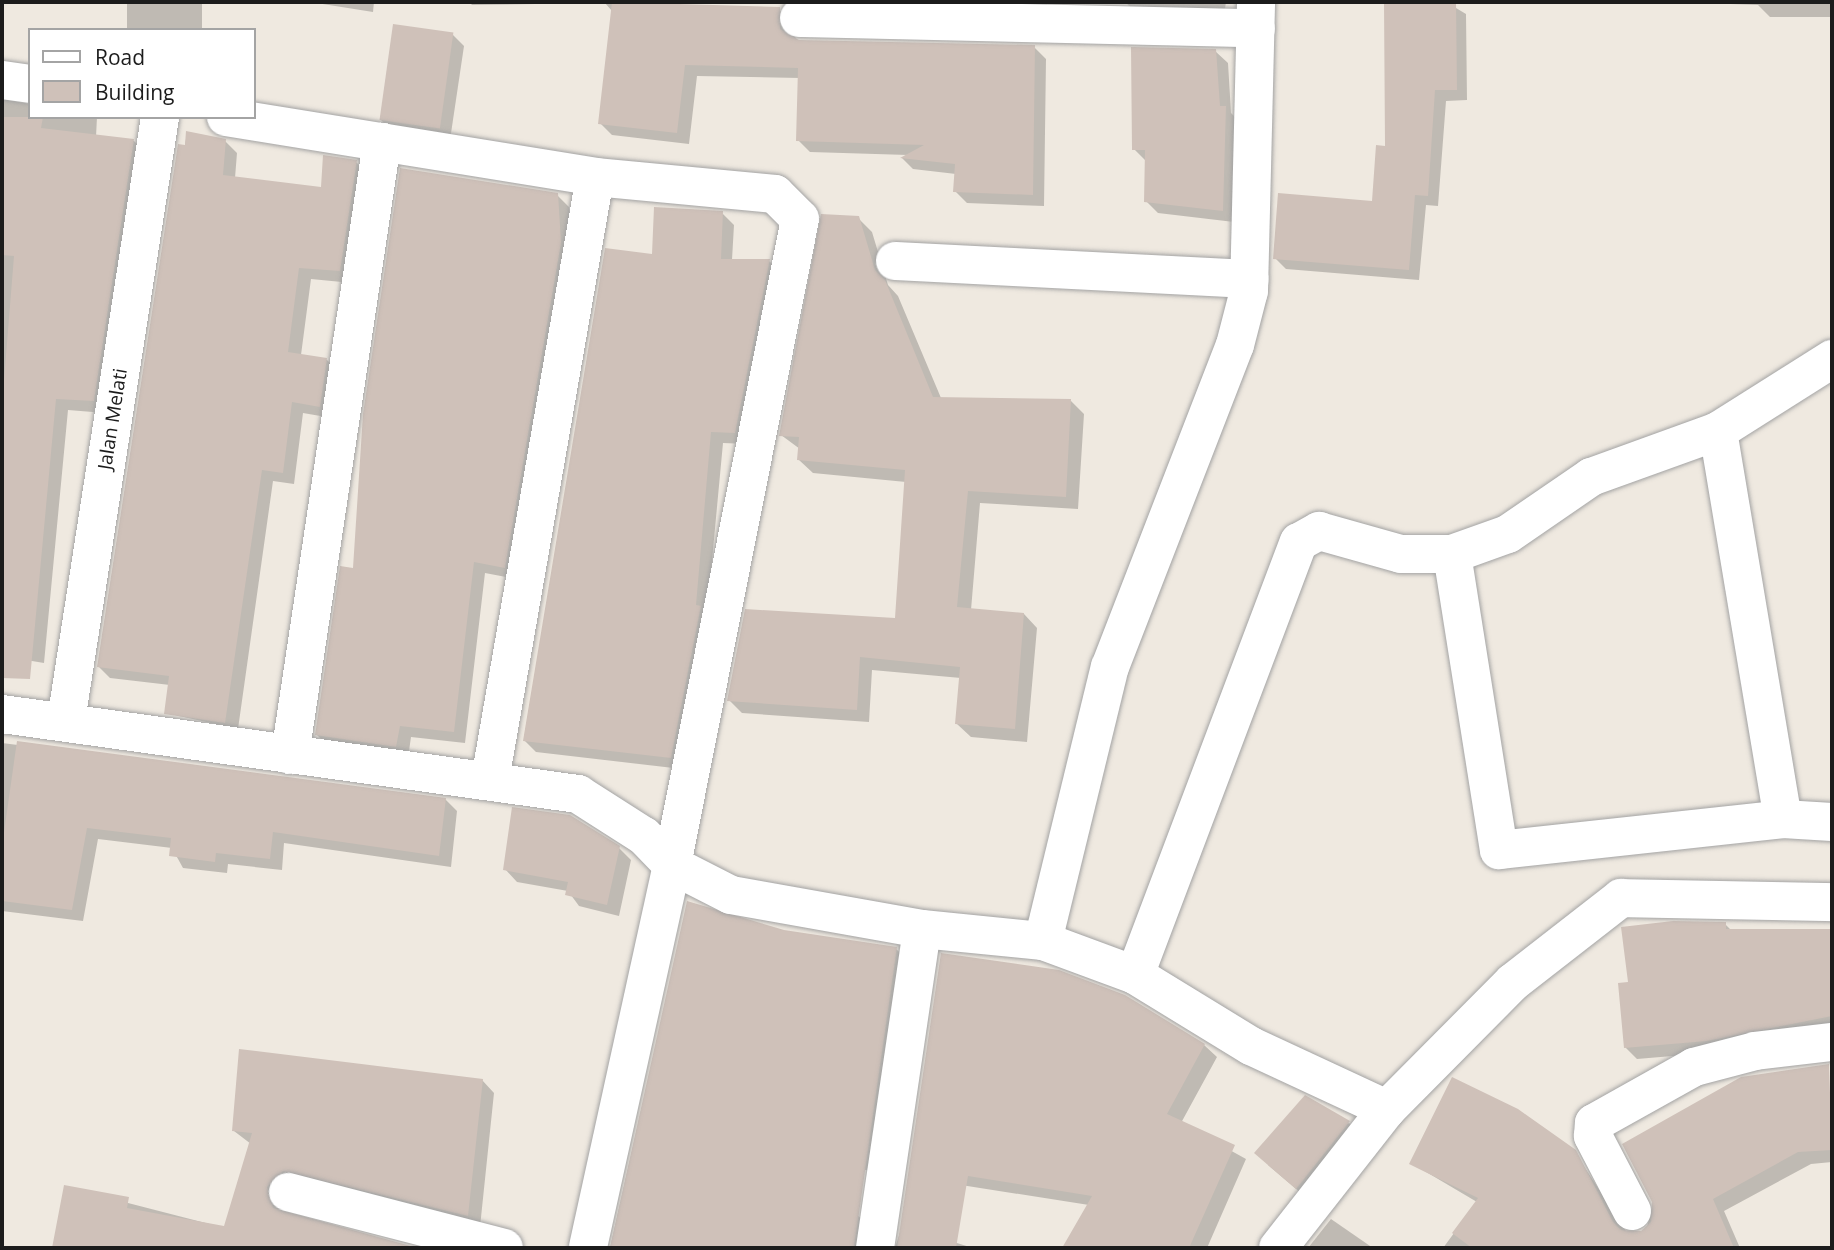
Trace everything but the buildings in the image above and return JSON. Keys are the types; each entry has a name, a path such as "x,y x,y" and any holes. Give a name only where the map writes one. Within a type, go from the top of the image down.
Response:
{"street":[{"path":"799,18 1256,15 1250,279 1235,345 1110,667 1043,941"},
{"path":"2,80 28,84"},
{"name":"Jalan Melati","path":"66,721 160,119"},
{"path":"238,119 595,177 775,194 800,219 672,865 588,1248"},
{"path":"290,755 382,142"},
{"path":"490,780 595,177"},
{"path":"895,261 1250,279"},
{"path":"1135,975 1299,542 1319,531 1401,554 1452,554 1508,534 1591,477 1718,431 1832,359"},
{"path":"1718,431 1783,819"},
{"path":"1452,554 1499,850 1783,819 1832,822"},
{"path":"2,714 578,794 644,836 672,865 731,895 922,929 1043,941 1135,975 1251,1046 1387,1109"},
{"path":"1278,1248 1387,1109 1513,982 1621,898 1832,902"},
{"path":"875,1248 922,929"},
{"path":"1632,1211 1593,1136 1594,1123 1694,1067 1755,1051 1832,1042"},
{"path":"288,1192 505,1248"}]}
